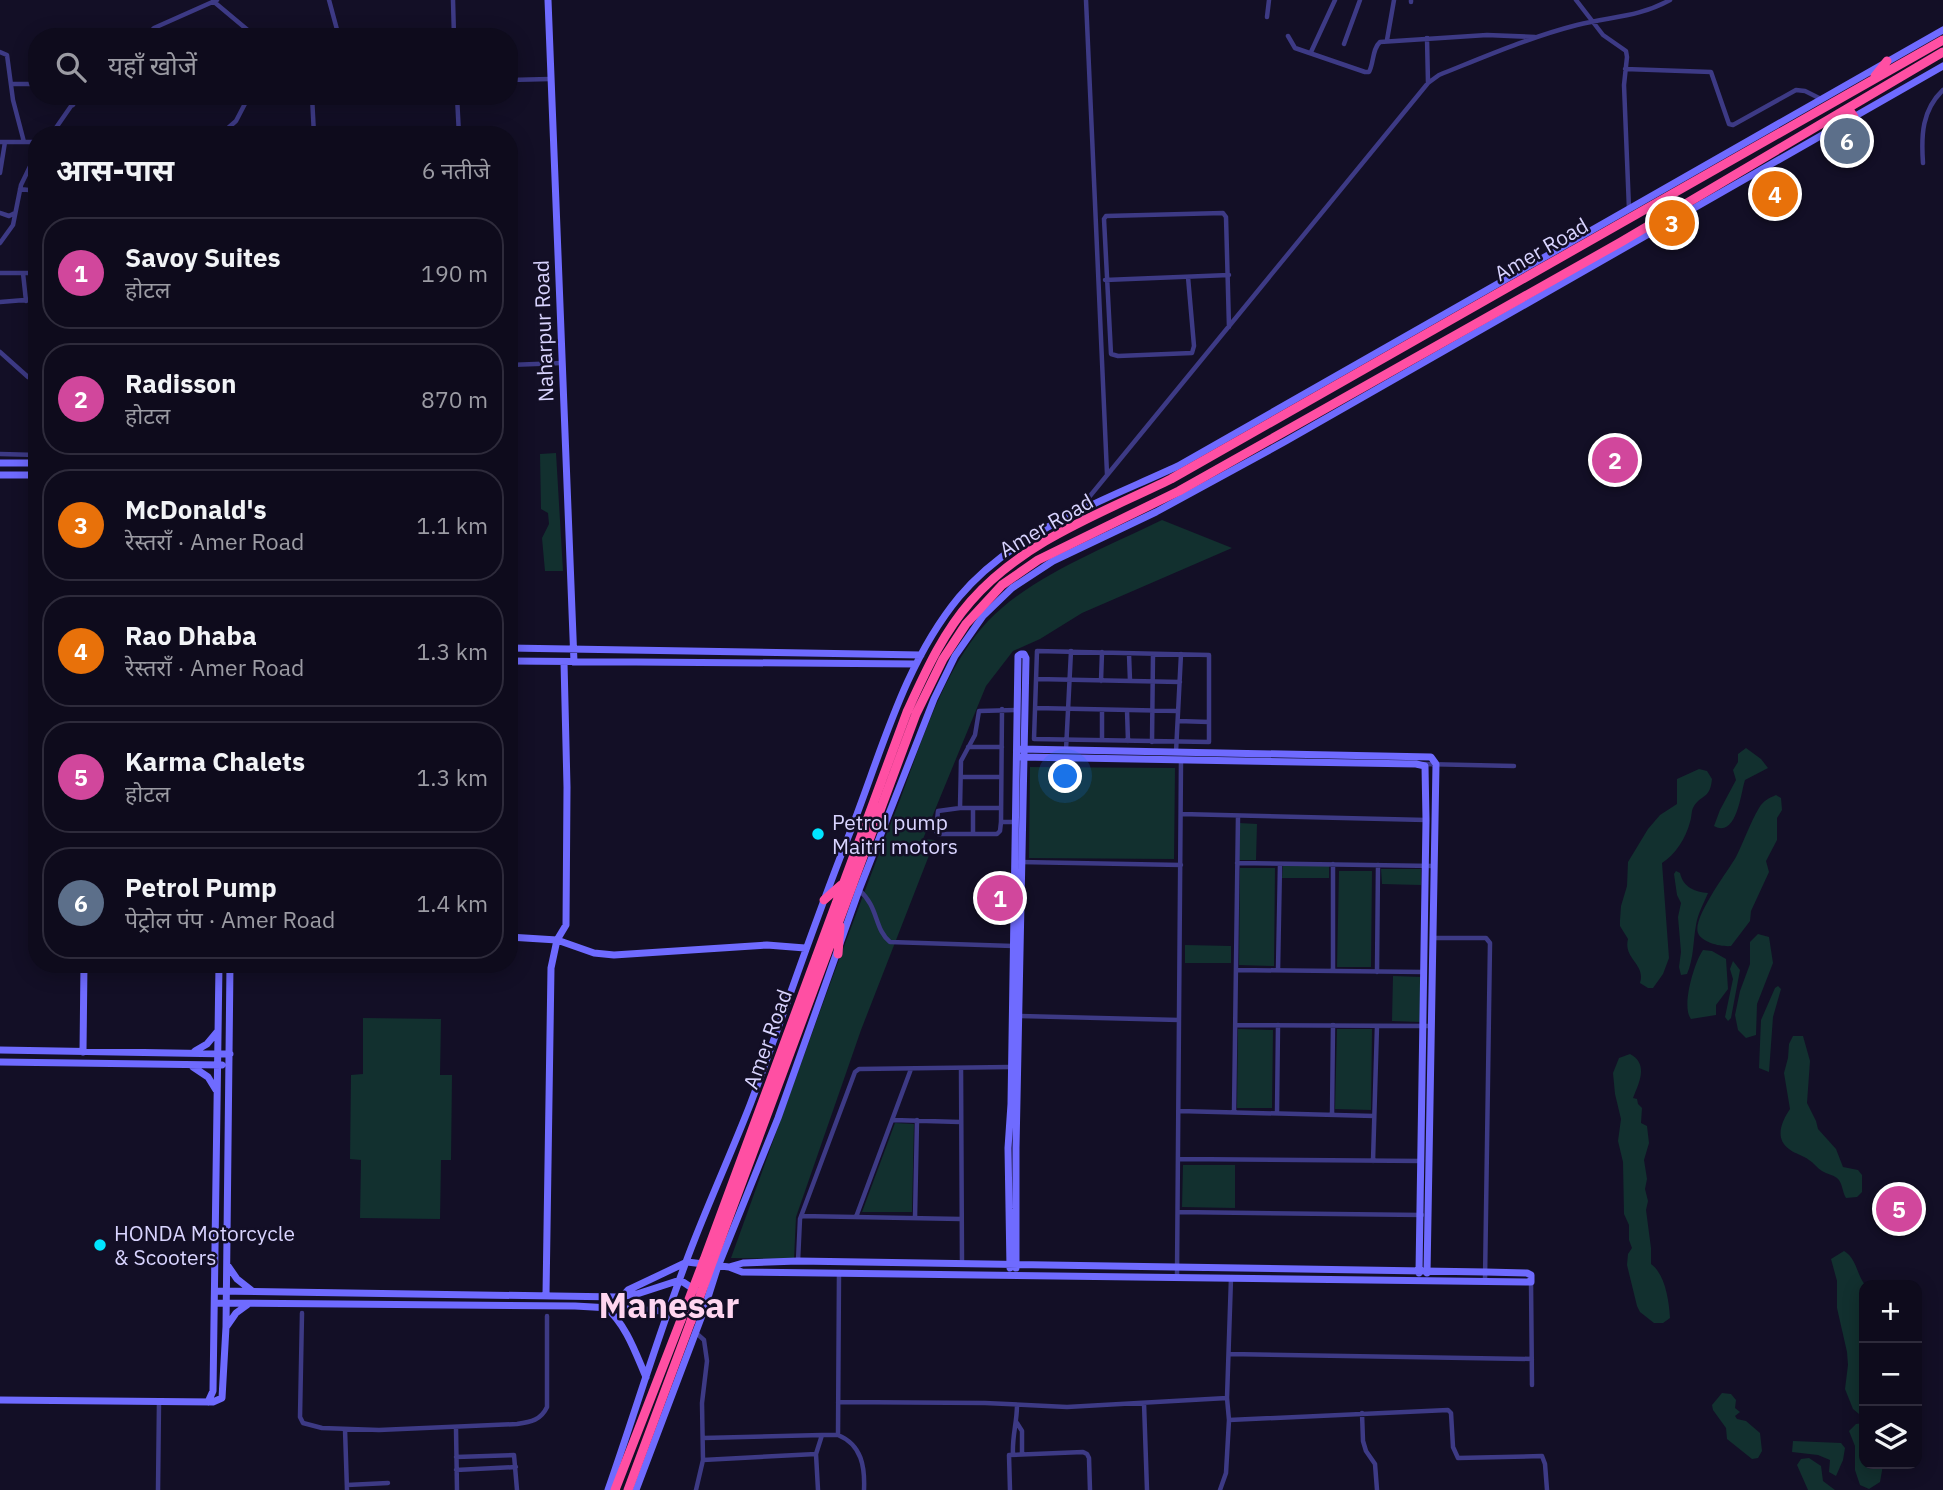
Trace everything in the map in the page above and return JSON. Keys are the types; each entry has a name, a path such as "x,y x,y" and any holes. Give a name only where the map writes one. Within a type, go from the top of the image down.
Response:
{"highway":[{"name":"Amer Road","path":"712,1262 843,883 907,712 935,652 971,600 1001,571 1081,516 1171,479 1237,437 1631,212 1943,40"},
{"name":"Amer Road","path":"615,1490 712,1262 916,714 943,659 966,624 1002,585 1038,560 1143,514 1227,464 1705,197 1943,52"},
{"path":"1872,80 1887,61"},
{"path":"1848,108 1854,117"},
{"path":"824,900 843,883"},
{"path":"838,954 841,914"},
{"name":"Amer Road","path":"628,1490 686,1320"}],"street":[{"path":"329,0 337,28"},
{"path":"453,0 454,28"},
{"name":"Naharpur Road","path":"548,0 574,662"},
{"path":"1086,0 1107,475"},
{"path":"1267,16 1269,0"},
{"path":"1311,52 1335,0"},
{"path":"1344,44 1360,0"},
{"path":"1387,40 1394,0"},
{"path":"1576,0 1603,35 1626,51 1631,212 1943,30"},
{"path":"608,1490 680,1280 750,1104 805,948 891,723 920,655 947,613 981,574 1005,553 1081,516 1107,475 1427,83 1452,70 1536,37 1593,21 1628,17 1652,10 1670,0"},
{"path":"153,28 215,1 246,28"},
{"path":"1288,36 1295,48 1369,72 1376,45 1387,40 1487,35 1536,37"},
{"path":"1427,38 1427,83"},
{"path":"0,52 7,55 10,84 24,142"},
{"path":"1769,160 1854,117 1943,66"},
{"path":"1625,69 1711,72 1724,114 1729,124 1733,125 1796,90 1805,91 1821,99"},
{"path":"518,80 550,79"},
{"path":"10,84 28,84"},
{"path":"1923,163 1921,139 1924,119 1933,99 1943,90"},
{"path":"58,126 73,105"},
{"path":"230,126 244,105"},
{"path":"312,105 314,126"},
{"path":"457,105 459,126"},
{"path":"0,173 3,142 28,142"},
{"path":"0,243 13,225 20,189 28,171"},
{"path":"20,189 28,190"},
{"path":"1188,277 1194,346 1192,353 1111,354 1105,280 1104,217 1220,211 1226,217 1229,327"},
{"path":"0,213 9,216 16,213"},
{"path":"0,273 28,273"},
{"path":"0,302 26,301 23,273"},
{"path":"1105,280 1229,275"},
{"path":"0,352 28,377"},
{"path":"518,365 562,363"},
{"path":"0,454 28,455"},
{"path":"0,463 28,463"},
{"path":"0,475 28,475"},
{"path":"636,1490 703,1313 708,1297 712,1262 778,1118 859,890 940,683 974,628 996,603 1029,576 1143,514"},
{"path":"518,648 920,655"},
{"path":"1037,651 1102,652 1206,654 1210,657 1208,744 1034,739 1037,651"},
{"path":"1066,750 1071,651"},
{"path":"1101,681 1102,652"},
{"path":"1129,653 1130,681"},
{"path":"1014,1276 1010,1067 1017,946 1020,753 1016,709 1018,656 1024,654 1026,658 1020,753 1014,822 1018,862"},
{"path":"1152,742 1153,654"},
{"path":"1177,1272 1181,814 1180,754 1176,743 1181,654"},
{"path":"518,661 916,664"},
{"path":"546,1295 551,968 557,940 566,925 564,662"},
{"path":"1036,679 1180,682"},
{"path":"1035,708 1178,710"},
{"path":"1001,808 938,811 936,832 997,834 1000,831 1001,821 1002,709"},
{"path":"960,808 961,761 975,735 979,711 1016,709"},
{"path":"1102,709 1102,740"},
{"path":"1127,710 1128,741"},
{"path":"1178,721 1209,722"},
{"path":"968,747 1002,747"},
{"path":"1020,753 1066,750 1514,766"},
{"path":"1020,753 1431,757 1436,764 1434,938 1422,1161 1423,1281"},
{"path":"1422,764 1426,769 1424,972 1428,1026 1423,1271"},
{"path":"961,777 1001,777"},
{"path":"973,808 974,834"},
{"path":"1181,814 1426,820"},
{"path":"1234,1112 1238,816"},
{"path":"1001,821 1014,822"},
{"path":"1018,862 1181,865"},
{"path":"1237,863 1434,866"},
{"path":"1278,970 1280,864"},
{"path":"1333,864 1333,971"},
{"path":"1377,972 1378,864"},
{"path":"859,890 870,899 884,938 890,942 1017,946"},
{"path":"518,937 557,940 594,953 614,955 767,945 805,948"},
{"path":"1434,938 1486,938 1490,943 1485,1281"},
{"path":"1012,1265 1020,1016 1017,946"},
{"path":"1236,970 1424,972"},
{"path":"83,1052 84,973"},
{"path":"208,1402 213,1391 219,973"},
{"path":"0,1400 208,1402 219,1401 223,1396 230,973"},
{"path":"1020,1016 1179,1020"},
{"path":"191,1053 212,1039 218,1025"},
{"path":"1235,1025 1428,1026"},
{"path":"1277,1113 1278,1025"},
{"path":"1332,1115 1333,1026"},
{"path":"1373,1161 1377,1026"},
{"path":"0,1050 230,1054"},
{"path":"0,1062 229,1065"},
{"path":"189,1065 208,1077 218,1094"},
{"path":"798,1261 801,1216 855,1072 859,1069 1010,1067"},
{"path":"961,1068 962,1264"},
{"path":"856,1217 911,1069"},
{"path":"1179,1111 1374,1116"},
{"path":"893,1120 960,1122"},
{"path":"915,1218 917,1120"},
{"path":"1178,1159 1422,1161"},
{"path":"1178,1212 1422,1215"},
{"path":"801,1216 961,1219"},
{"path":"729,1267 744,1263 798,1261 962,1264 1177,1272 1231,1277 1531,1282"},
{"path":"227,1262 237,1279 254,1292"},
{"path":"622,1297 628,1290 687,1262 712,1262 742,1272 839,1271 1014,1276 1177,1272 1527,1273 1531,1275 1532,1385"},
{"path":"838,1435 839,1271"},
{"path":"1220,1490 1226,1473 1229,1420 1227,1398 1231,1277"},
{"path":"215,1291 622,1297 680,1280 708,1297"},
{"path":"298,1292 298,1304"},
{"path":"215,1303 606,1308 703,1313"},
{"path":"226,1327 236,1313 251,1304"},
{"path":"606,1308 625,1333 646,1378"},
{"path":"302,1312 300,1417 303,1423 311,1427 345,1429 456,1428 533,1422 545,1413 547,1407 547,1316"},
{"path":"695,1332 704,1340 708,1361 702,1403 703,1460 696,1490"},
{"path":"1229,1354 1532,1359"},
{"path":"838,1402 1067,1407 1227,1398"},
{"path":"159,1401 159,1490"},
{"path":"1144,1403 1147,1490"},
{"path":"1017,1405 1017,1423 1022,1431 1023,1453"},
{"path":"1229,1420 1448,1410 1451,1413 1455,1456 1465,1459 1542,1456 1547,1490"},
{"path":"1362,1413 1363,1441 1375,1464 1377,1490"},
{"path":"1013,1454 1012,1431 1017,1423"},
{"path":"456,1428 457,1490"},
{"path":"345,1429 347,1487 388,1483"},
{"path":"818,1490 816,1454 822,1435"},
{"path":"703,1438 838,1435 849,1439 858,1450 863,1465 864,1490"},
{"path":"1010,1490 1008,1457 1013,1454 1085,1452 1089,1458 1090,1490"},
{"path":"456,1457 511,1454 515,1457 517,1490"},
{"path":"703,1460 816,1454"},
{"path":"456,1470 516,1467"}],"green space":[{"path":"556,453 563,571 545,571 542,538 549,524 548,513 541,509 540,454"},
{"path":"1162,520 1232,548 1082,613 1040,639 1013,651 986,686 923,839 935,840 861,1030 796,1217 794,1259 731,1258 924,736 958,662 988,621 1026,590 1070,564"},
{"path":"1746,748 1768,768 1745,780 1737,812 1728,826 1714,826 1736,780 1733,770 1738,762 1738,754"},
{"path":"1030,767 1175,768 1174,859 1029,858"},
{"path":"1699,769 1707,771 1712,779 1711,785 1708,793 1693,808 1683,840 1662,863 1669,958 1663,974 1653,988 1648,988 1640,983 1640,971 1629,952 1628,939 1620,926 1628,862 1648,829 1660,815 1677,804 1677,779"},
{"path":"1776,795 1781,798 1782,810 1777,818 1777,840 1766,861 1769,872 1751,911 1750,921 1731,946 1708,942 1698,933 1700,917 1736,857 1762,803"},
{"path":"1239,823 1257,824 1256,860 1238,860"},
{"path":"1283,865 1329,866 1329,878 1282,878"},
{"path":"1240,868 1275,868 1274,966 1239,965"},
{"path":"1381,869 1421,869 1421,885 1382,884"},
{"path":"1339,871 1372,871 1371,967 1337,967"},
{"path":"1676,871 1690,888 1708,893 1697,921 1689,968 1687,974 1681,975 1678,917 1681,903 1677,895 1674,874"},
{"path":"1758,934 1769,937 1773,963 1757,1004 1756,1035 1746,1038 1738,1030 1735,1015 1750,964 1750,942"},
{"path":"1185,945 1231,946 1231,963 1185,963"},
{"path":"1703,950 1712,951 1726,959 1728,989 1716,1005 1716,1015 1691,1019 1687,1005 1688,995"},
{"path":"1733,961 1740,970 1731,1018 1728,1021 1725,1017 1733,979 1730,969"},
{"path":"1393,976 1421,977 1420,1022 1392,1021"},
{"path":"1778,986 1781,989 1773,1017 1769,1072 1759,1068 1761,1020"},
{"path":"363,1018 441,1019 440,1075 452,1075 451,1160 441,1160 440,1219 360,1218 361,1160 350,1159 351,1075 363,1074"},
{"path":"1238,1029 1273,1030 1272,1108 1237,1108"},
{"path":"1337,1029 1372,1029 1371,1110 1335,1109"},
{"path":"1793,1036 1803,1036 1810,1061 1807,1103 1818,1129 1836,1149 1843,1167 1858,1170 1862,1175 1862,1192 1857,1197 1846,1198 1837,1178 1791,1151 1782,1140 1782,1124 1790,1109 1784,1073"},
{"path":"1630,1054 1636,1058 1641,1068 1640,1080 1633,1098 1637,1099 1642,1108 1641,1123 1647,1126 1649,1143 1644,1160 1648,1201 1646,1210 1651,1264 1660,1274 1669,1303 1670,1318 1663,1323 1654,1323 1640,1312 1627,1265 1628,1254 1632,1248 1629,1225 1624,1214 1623,1162 1618,1141 1621,1119 1613,1073 1619,1058"},
{"path":"895,1123 914,1124 912,1212 862,1212"},
{"path":"1183,1165 1235,1165 1235,1208 1182,1207"},
{"path":"1844,1251 1852,1258 1862,1280 1859,1280 1859,1414 1853,1409 1845,1389 1847,1352 1837,1308 1837,1281 1831,1259"},
{"path":"1722,1393 1731,1394 1736,1400 1735,1408 1740,1412 1735,1416 1737,1419 1746,1421 1760,1433 1762,1451 1758,1458 1752,1459 1727,1439 1726,1428 1712,1405"},
{"path":"1859,1424 1859,1469 1882,1469 1880,1482 1869,1489 1860,1485 1855,1470 1855,1446 1849,1431"},
{"path":"1793,1441 1841,1443 1845,1448 1836,1476 1829,1472 1830,1460 1818,1455 1792,1452"},
{"path":"1809,1458 1821,1466 1823,1481 1835,1490 1808,1490 1797,1465 1801,1459"}],"place":[{"name":"Petrol Pump","path":"1847,141"},
{"name":"Rao Dhaba","path":"1775,194"},
{"name":"McDonald's","path":"1672,223"},
{"name":"Radisson","path":"1615,460"},
{"name":"Petrol pump Maitri motors","path":"818,834"},
{"name":"Savoy Suites","path":"1000,898"},
{"name":"Karma Chalets","path":"1899,1209"},
{"name":"HONDA Motorcycle & Scooters","path":"100,1245"}],"district":[{"name":"Manesar","path":"669,1305"}]}
